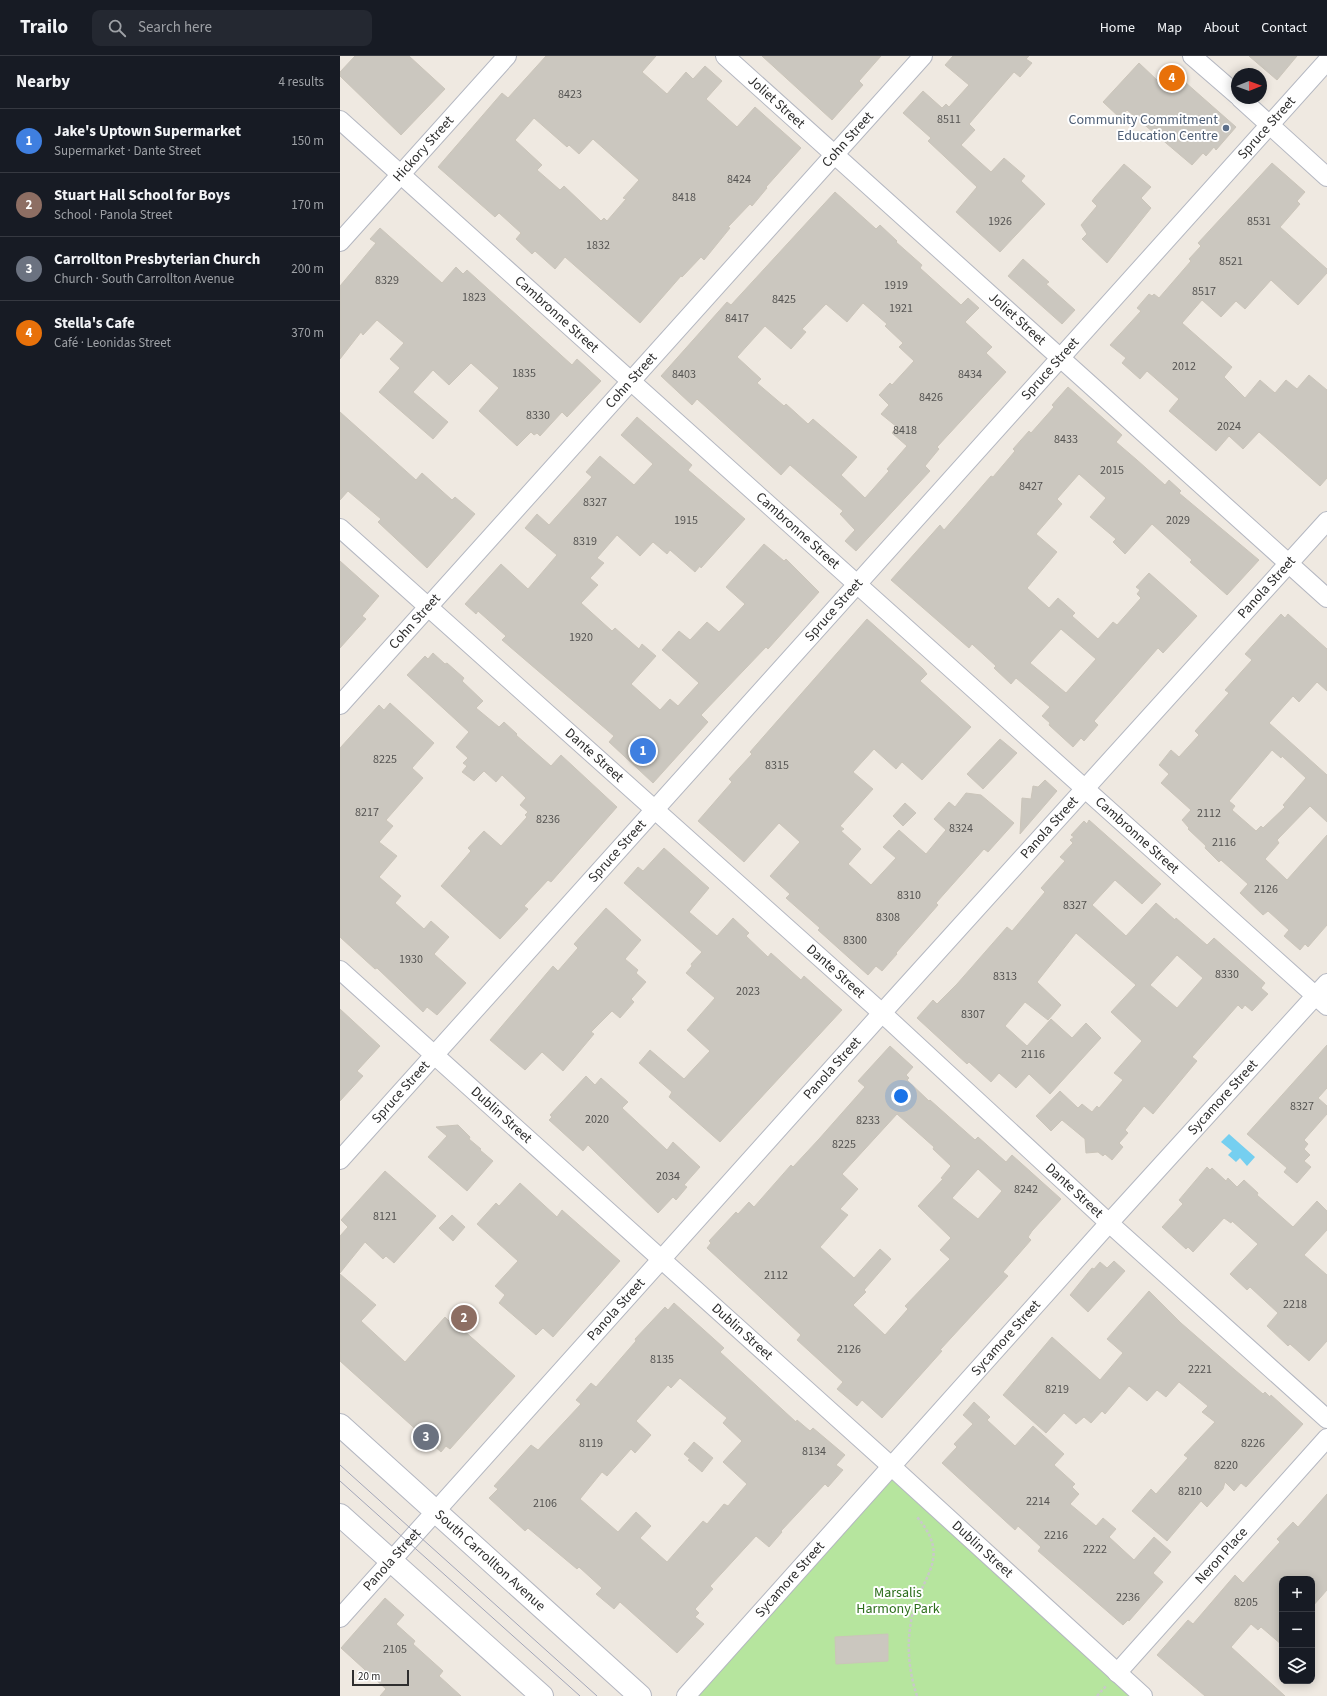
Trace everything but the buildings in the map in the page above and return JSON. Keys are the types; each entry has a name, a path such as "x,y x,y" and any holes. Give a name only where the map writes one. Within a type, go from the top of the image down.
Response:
{"main road":[{"name":"South Carrollton Avenue","path":"340,1425 640,1696"},
{"path":"340,1515 542,1696"}],"street":[{"name":"Hickory Street","path":"340,242 507,56"},
{"name":"Joliet Street","path":"725,56 1327,598"},
{"name":"Cohn Street","path":"340,705 923,56"},
{"path":"1192,56 1231,90"},
{"name":"Spruce Street","path":"340,1160 1327,61"},
{"path":"1247,104 1327,177"},
{"name":"Cambronne Street","path":"340,120 1085,788 1323,995"},
{"name":"Panola Street","path":"340,1618 882,1012 1327,521"},
{"name":"Dante Street","path":"340,528 882,1012 1109,1223 1327,1419"},
{"name":"Dublin Street","path":"340,970 891,1466 1113,1678 1143,1696"},
{"name":"Sycamore Street","path":"686,1696 1109,1223 1323,995"},
{"name":"Neron Place","path":"1113,1678 1327,1438"}],"path":[{"path":"916,1516 931,1537 934,1552 933,1565 914,1611 909,1630 910,1669 917,1696"},
{"path":"1097,1696 1113,1678"}],"green space":[{"name":"Marsalis Harmony Park","path":"891,1466 1143,1696 686,1696"}],"water":[{"path":"1229,1134 1255,1157 1247,1166 1240,1158 1236,1162 1228,1155 1232,1151 1221,1142"}],"tram line":[{"path":"340,1465 597,1696"},
{"path":"340,1481 580,1696"}],"place":[{"name":"Stella's Cafe","path":"1172,78"},
{"name":"Community Commitment Education Centre","path":"1226,128"},
{"name":"Jake's Uptown Supermarket","path":"643,751"},
{"name":"Stuart Hall School for Boys","path":"464,1318"},
{"name":"Carrollton Presbyterian Church","path":"426,1437"}]}
